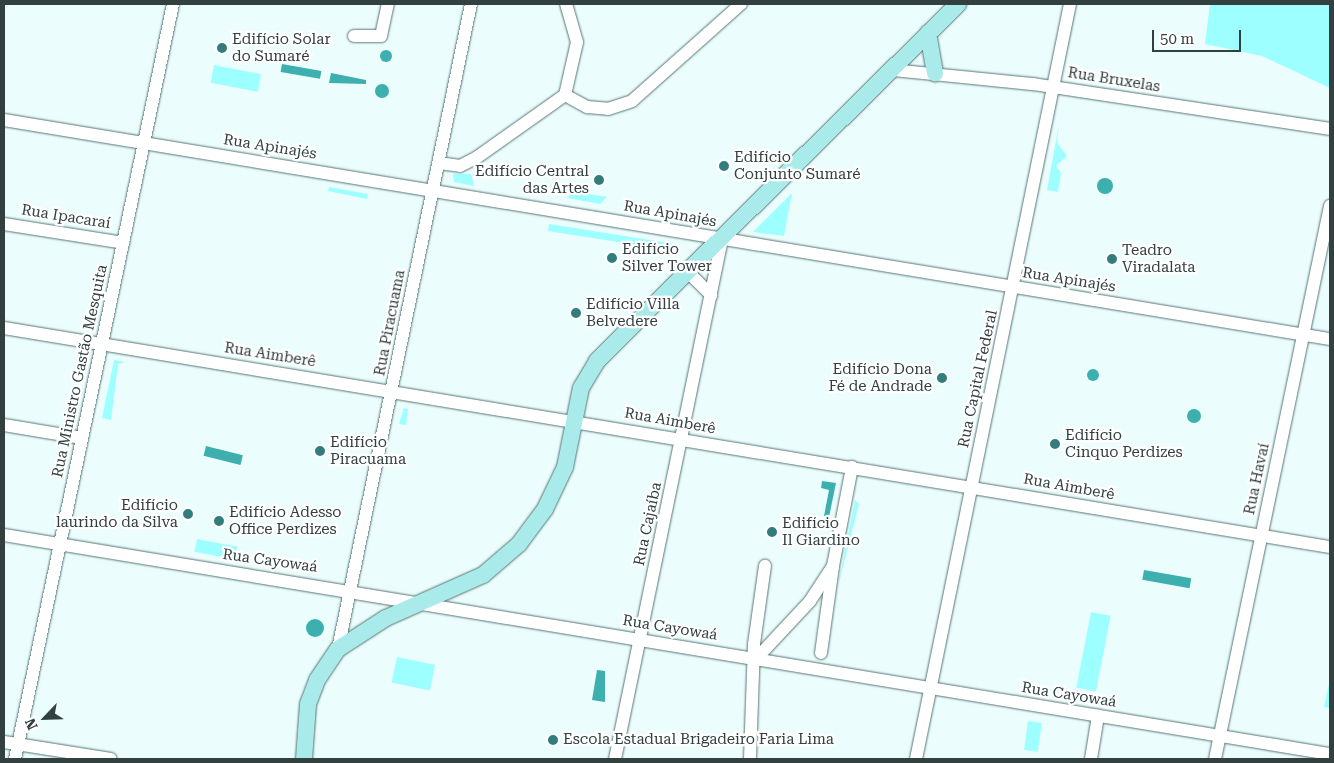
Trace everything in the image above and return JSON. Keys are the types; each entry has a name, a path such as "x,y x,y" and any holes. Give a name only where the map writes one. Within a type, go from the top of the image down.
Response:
{"main road":[{"path":"294,759 304,732 316,680 338,649 369,627 483,576 519,544 556,488 581,388 597,361 958,4"},
{"path":"928,33 935,73"},
{"path":"304,732 304,759"}],"street":[{"name":"Rua Ministro Gastão Mesquita","path":"15,759 173,4"},
{"path":"354,36 381,36 388,4"},
{"name":"Rua Piracuama","path":"338,649 440,163 471,4"},
{"path":"440,163 460,166 476,158 565,95 577,42 566,4"},
{"path":"565,95 587,107 608,109 626,104 741,4"},
{"name":"Rua Capital Federal","path":"916,759 1014,287 1070,4"},
{"name":"Rua Bruxelas","path":"892,70 935,73 1053,87 1330,129"},
{"name":"Rua Apinajés","path":"4,120 1330,339"},
{"name":"Rua Havaí","path":"1215,759 1330,206"},
{"name":"Rua Ipacaraí","path":"4,224 124,243"},
{"name":"Rua Cajaíba","path":"615,759 722,239"},
{"path":"688,272 711,295"},
{"name":"Rua Aimberê","path":"4,328 1330,547"},
{"path":"4,425 82,438"},
{"path":"821,653 833,566 852,468"},
{"name":"Rua Cayowaá","path":"4,535 350,590 422,604 1330,754"},
{"path":"750,759 756,659 765,566"},
{"path":"756,659 810,602 833,566"},
{"path":"1091,759 1098,716"},
{"path":"4,742 111,759"}],"shaded area":[{"path":"1210,4 1330,4 1330,88 1262,56 1205,44"},
{"path":"384,50 388,50 392,56 388,62 384,62 380,58 380,54"},
{"path":"282,64 321,71 320,79 281,72"},
{"path":"214,65 261,74 258,92 211,83"},
{"path":"331,73 366,80 366,84 329,83"},
{"path":"382,84 387,86 389,91 387,96 382,98 377,96 375,91 377,86"},
{"path":"1059,124 1057,143 1067,156 1056,166 1061,173 1058,192 1047,190"},
{"path":"453,174 471,174 474,186 454,182"},
{"path":"1105,178 1111,180 1113,186 1111,192 1105,194 1099,192 1097,186 1099,180"},
{"path":"329,187 368,194 367,199 328,191"},
{"path":"570,191 607,197 600,204 568,198"},
{"path":"792,193 784,236 753,232"},
{"path":"549,224 673,244 672,251 548,231"},
{"path":"114,360 125,362 118,364 111,420 102,418"},
{"path":"1095,369 1098,370 1098,380 1091,381 1088,380 1087,373 1088,370"},
{"path":"404,408 408,409 406,425 399,424"},
{"path":"1194,409 1199,411 1201,416 1199,421 1194,423 1189,421 1187,416 1189,411"},
{"path":"206,446 243,455 240,465 204,456"},
{"path":"822,481 836,483 829,517 824,516 829,490 821,488"},
{"path":"855,500 859,504 838,586"},
{"path":"197,539 237,547 235,560 195,552"},
{"path":"1144,570 1191,578 1190,588 1142,580"},
{"path":"1091,612 1111,616 1096,691 1076,688"},
{"path":"311,619 319,619 324,624 322,635 311,637 306,632 306,624"},
{"path":"397,657 435,665 430,691 392,682"},
{"path":"597,670 605,671 605,702 592,700"},
{"path":"1330,684 1330,708 1324,707"},
{"path":"1028,721 1042,723 1038,752 1024,750"}],"place":[{"name":"Edifício Solar do Sumaré","path":"222,48"},
{"name":"Edifício Conjunto Sumaré","path":"724,166"},
{"name":"Edifício Central das Artes","path":"599,180"},
{"name":"Edifício Silver Tower","path":"612,258"},
{"name":"Teadro Viradalata","path":"1112,259"},
{"name":"Edifício Villa Belvedere","path":"576,313"},
{"name":"Edifício Dona Fé de Andrade","path":"942,378"},
{"name":"Edifício Cinquo Perdizes","path":"1055,444"},
{"name":"Edifício Piracuama","path":"320,451"},
{"name":"Edifício laurindo da Silva","path":"188,514"},
{"name":"Edifício Adesso Office Perdizes","path":"219,521"},
{"name":"Edifício Il Giardino","path":"772,532"},
{"name":"Escola Estadual Brigadeiro Faria Lima","path":"553,740"}]}
